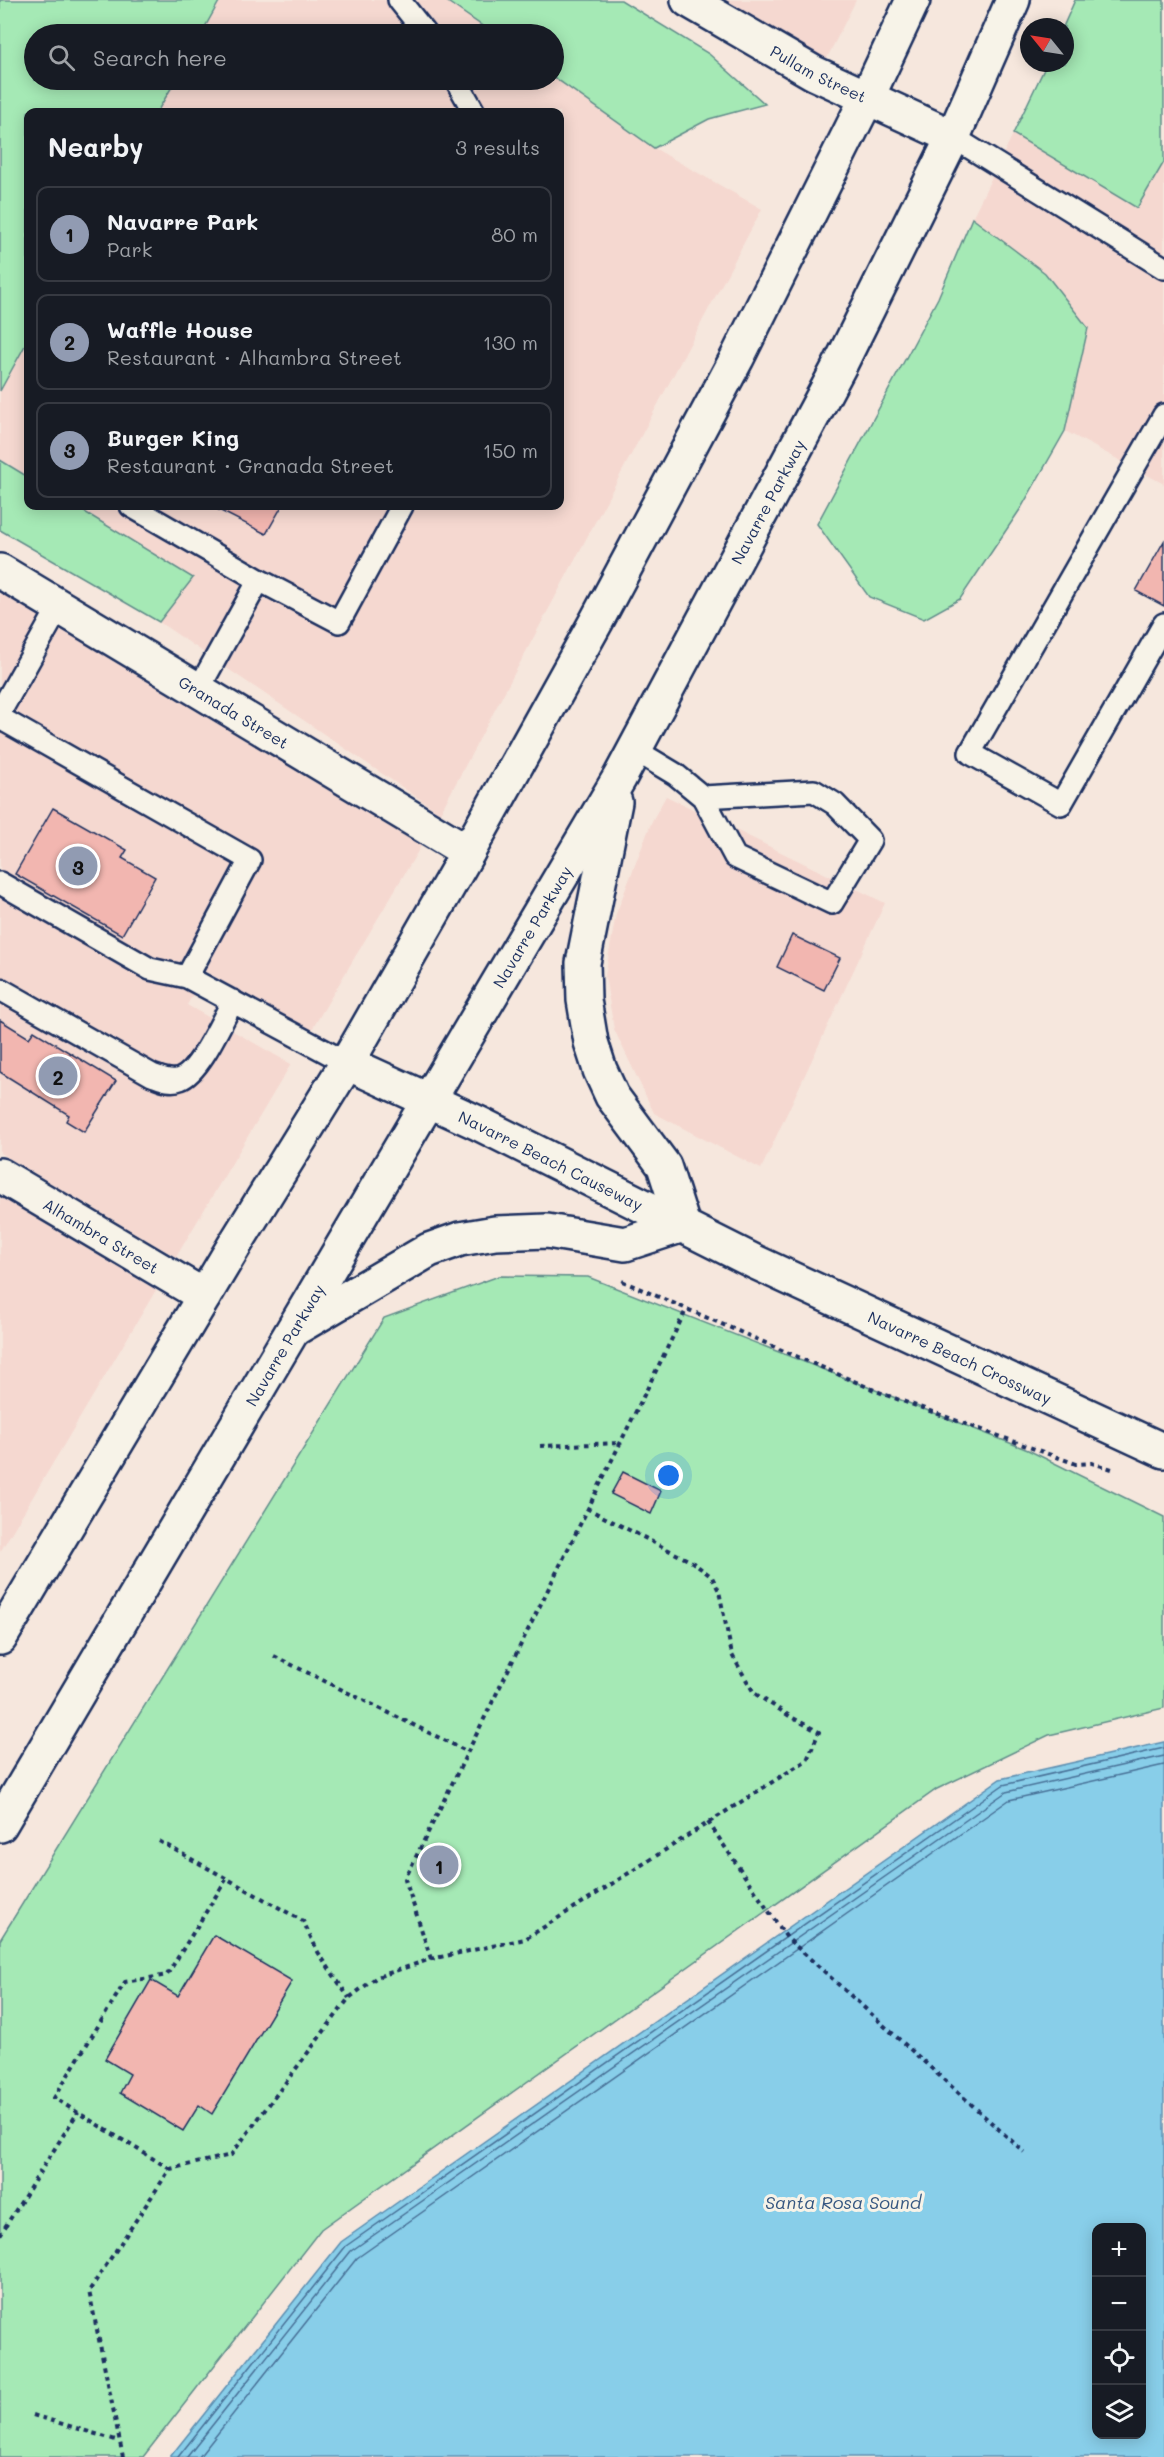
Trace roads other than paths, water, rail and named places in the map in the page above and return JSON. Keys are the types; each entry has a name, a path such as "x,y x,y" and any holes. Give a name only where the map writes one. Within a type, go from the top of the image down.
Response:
{"main road":[{"name":"Pullam Street","path":"688,0 814,73 953,137"},
{"path":"0,1638 204,1296 347,1063 468,852 726,379 867,98 913,0"},
{"name":"Navarre Parkway","path":"0,1825 627,764 798,447 953,137 1013,0"},
{"name":"Granada Street","path":"0,571 468,852"},
{"path":"294,1329 429,1250 460,1239 495,1233 547,1231 625,1244 683,1225 664,1166 612,1096 600,1070 591,1042 584,1000 582,963 627,764"},
{"name":"Navarre Beach Causeway","path":"347,1063 430,1100 755,1262"},
{"name":"Alhambra Street","path":"0,1175 204,1296"},
{"name":"Navarre Beach Crossway","path":"755,1262 1164,1451"}],"lane":[{"path":"399,0 418,24"},
{"path":"462,90 472,108"},
{"path":"953,137 1164,268"},
{"path":"1164,415 970,753 1061,804 1164,624"},
{"path":"138,510 259,580 339,622 400,510"},
{"path":"198,690 259,580"},
{"path":"0,712 59,607"},
{"path":"0,718 250,860 187,977"},
{"path":"627,764 675,774 703,797 735,857 832,903 870,840 835,804 814,791 703,797"},
{"path":"0,883 150,969 187,977 347,1063"},
{"path":"0,989 152,1075 170,1081 179,1080 196,1064 233,1001"}],"water":[{"name":"Santa Rosa Sound","path":"1164,1742 1164,2457 170,2457 341,2242 1000,1779"}],"place":[{"name":"Burger King","path":"78,866"},
{"name":"Waffle House","path":"58,1076"},
{"name":"Navarre Park","path":"439,1865"}]}
